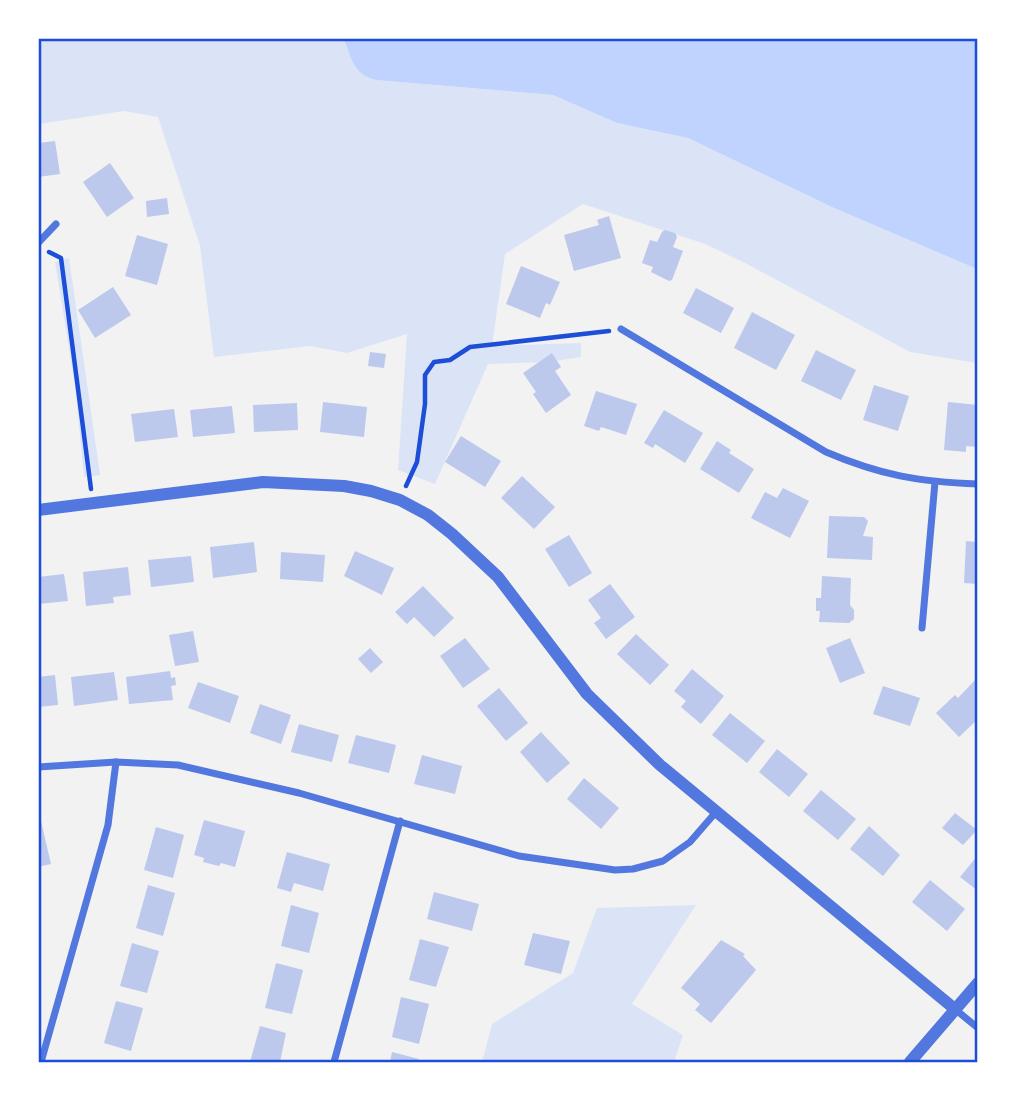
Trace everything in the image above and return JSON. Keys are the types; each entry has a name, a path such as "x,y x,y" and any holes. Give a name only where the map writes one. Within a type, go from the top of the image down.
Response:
{"street":[{"path":"38,245 56,224"},
{"path":"621,329 826,453 892,476 978,484"},
{"path":"38,510 263,482 344,486 400,500 428,516 499,577 587,694 660,765 978,1028"},
{"path":"922,628 934,482"},
{"path":"38,767 116,762 178,765 299,793 519,856 624,870 656,863 671,856 690,842 716,813"},
{"path":"41,1062 108,825 116,762"},
{"path":"334,1062 400,821"},
{"path":"910,1062 978,983"}],"path":[{"path":"38,245 61,258 93,503"},
{"path":"400,500 417,462 425,404 425,375 434,362 450,360 470,347 621,329"}],"shaded area":[{"path":"38,39 344,39 357,69 376,80 553,95 617,123 688,138 834,208 977,269 977,363 910,352 705,244 583,204 505,254 492,346 581,343 581,357 548,362 488,364 435,484 398,470 407,334 347,353 310,346 214,357 200,246 158,117 124,111 39,124"},
{"path":"69,258 100,475 84,477 75,385 55,262"},
{"path":"696,905 632,1004 683,1035 674,1062 482,1062 492,1024 573,973 597,908"}],"water":[{"path":"344,39 977,39 977,269 834,208 688,138 617,123 553,95 376,80 362,74 354,65"}],"building":[{"path":"55,141 60,174 38,177 38,143"},
{"path":"110,163 134,198 107,217 83,182"},
{"path":"167,198 169,214 147,217 146,201"},
{"path":"609,216 621,258 574,271 564,235 599,225 597,220"},
{"path":"665,230 675,233 677,237 673,247 683,251 672,280 669,281 651,272 653,267 642,263 650,240 657,242"},
{"path":"137,235 168,244 157,285 125,276"},
{"path":"521,266 560,282 550,305 546,303 540,318 506,304"},
{"path":"113,287 131,315 95,338 78,310"},
{"path":"696,288 734,308 721,333 683,313"},
{"path":"752,312 795,335 776,370 734,348"},
{"path":"816,350 856,370 841,400 801,381"},
{"path":"370,352 386,354 384,368 368,366"},
{"path":"552,353 561,367 555,371 571,395 546,413 523,373"},
{"path":"874,385 909,396 898,431 863,420"},
{"path":"596,391 637,404 626,435 601,427 599,431 584,426"},
{"path":"323,402 367,407 364,437 320,432"},
{"path":"948,402 978,405 978,447 966,446 966,452 944,450"},
{"path":"297,403 298,430 254,432 253,405"},
{"path":"232,406 235,433 193,437 190,410"},
{"path":"174,409 178,437 135,442 131,414"},
{"path":"664,410 703,433 685,463 655,444 653,448 644,443"},
{"path":"461,436 501,461 485,487 445,462"},
{"path":"717,441 731,450 729,453 754,469 739,493 700,469"},
{"path":"522,476 555,507 534,529 501,498"},
{"path":"783,488 809,501 790,538 751,518 765,492 777,498"},
{"path":"829,516 864,517 868,521 863,536 873,537 872,560 827,558"},
{"path":"569,535 592,573 569,587 545,549"},
{"path":"966,541 978,542 978,584 964,583"},
{"path":"254,542 257,572 213,578 210,547"},
{"path":"355,551 394,568 382,595 344,576"},
{"path":"281,552 325,555 323,582 280,579"},
{"path":"191,556 194,582 151,587 148,560"},
{"path":"128,567 131,595 113,597 114,603 86,606 83,572"},
{"path":"64,574 68,601 38,604 38,577"},
{"path":"822,576 851,578 850,605 854,610 854,619 849,623 819,622 820,611 816,611 816,598 821,598"},
{"path":"610,584 635,617 606,639 594,623 601,618 588,600"},
{"path":"423,586 454,618 434,637 414,617 407,624 395,612"},
{"path":"193,631 199,662 175,666 169,635"},
{"path":"636,634 669,665 650,685 617,654"},
{"path":"465,638 490,669 463,688 440,656"},
{"path":"850,638 865,673 840,683 826,648"},
{"path":"370,648 383,662 371,673 358,659"},
{"path":"692,669 724,696 701,724 681,707 686,701 674,691"},
{"path":"170,671 171,678 175,677 176,685 171,686 173,700 129,704 126,677"},
{"path":"114,672 118,700 74,706 71,677"},
{"path":"55,675 58,705 38,707 38,677"},
{"path":"975,680 978,682 978,719 959,737 936,713 955,695 958,698"},
{"path":"198,682 239,696 230,723 188,708"},
{"path":"883,686 920,698 910,726 873,714"},
{"path":"499,688 528,723 506,741 477,706"},
{"path":"260,704 291,715 281,744 250,733"},
{"path":"730,713 765,741 747,763 712,735"},
{"path":"299,724 339,735 332,762 291,752"},
{"path":"541,732 570,763 547,783 520,752"},
{"path":"356,735 396,745 389,773 348,763"},
{"path":"777,749 808,774 789,797 759,772"},
{"path":"422,755 462,766 455,794 414,784"},
{"path":"584,778 619,808 601,829 567,799"},
{"path":"821,790 856,819 838,840 803,811"},
{"path":"955,813 977,830 963,845 942,828"},
{"path":"204,820 245,831 235,867 203,862 204,858 194,855"},
{"path":"41,821 51,864 38,867 38,822"},
{"path":"869,826 900,855 883,876 850,849"},
{"path":"156,827 184,835 173,878 144,870"},
{"path":"287,852 330,864 323,891 294,883 291,892 277,888"},
{"path":"978,855 978,891 960,877"},
{"path":"930,880 965,909 947,931 912,902"},
{"path":"148,885 175,893 163,936 136,928"},
{"path":"434,892 479,904 472,931 427,919"},
{"path":"291,905 319,913 309,953 281,946"},
{"path":"533,933 570,941 561,974 524,965"},
{"path":"420,939 449,947 436,987 409,980"},
{"path":"721,940 745,954 743,956 756,970 711,1023 695,1010 700,1004 681,988"},
{"path":"132,943 159,951 147,993 120,986"},
{"path":"276,963 303,970 292,1014 265,1008"},
{"path":"401,997 429,1004 419,1044 392,1037"},
{"path":"116,1001 143,1008 131,1051 104,1043"},
{"path":"260,1026 286,1033 280,1062 250,1062"},
{"path":"392,1052 419,1059 418,1062 390,1062"}]}
